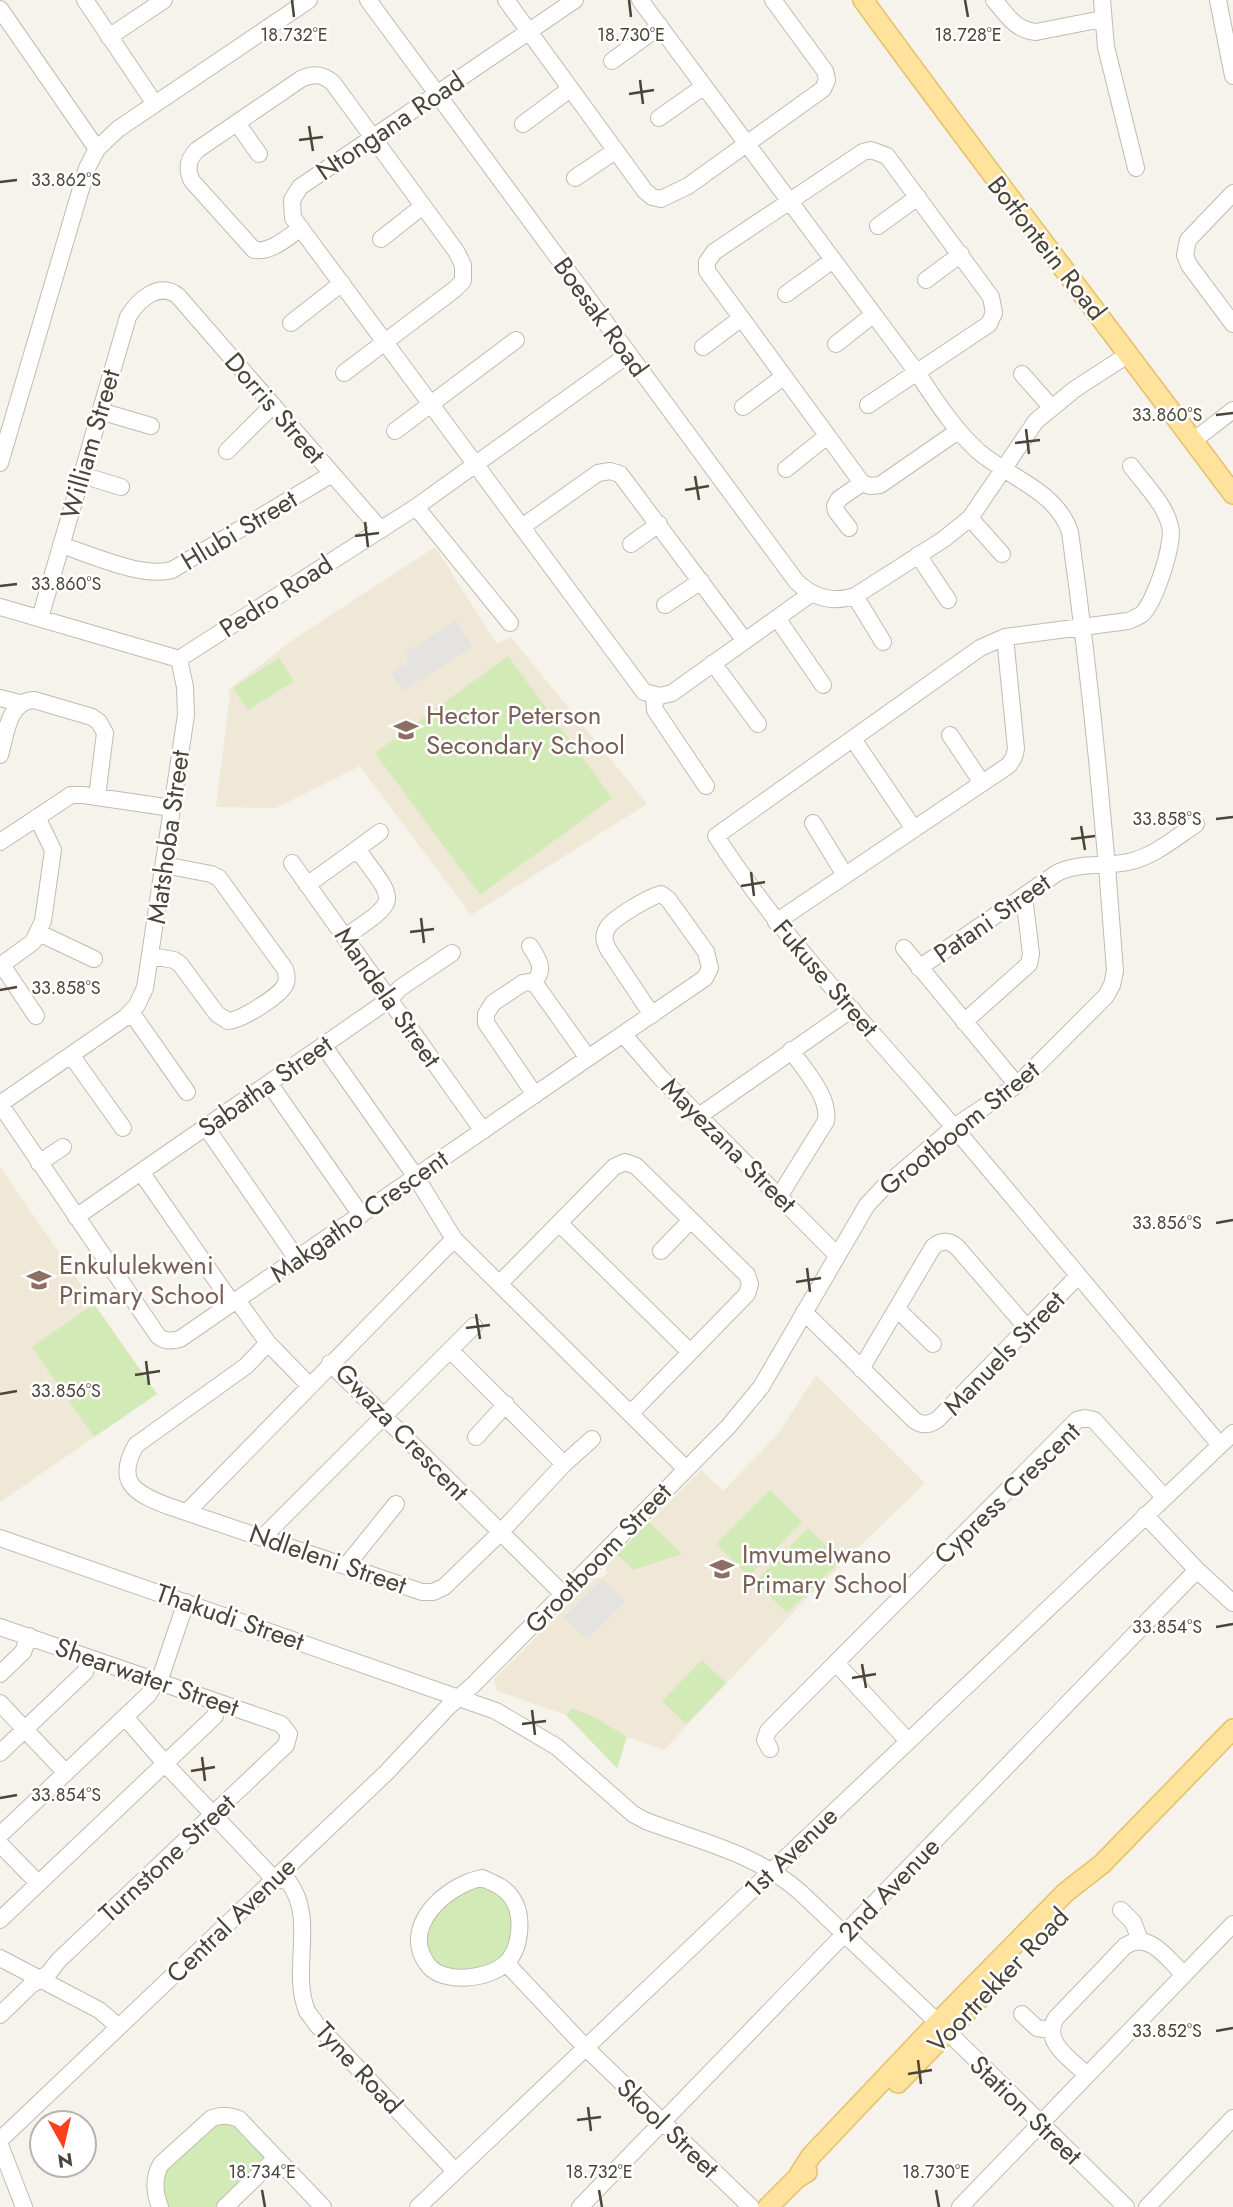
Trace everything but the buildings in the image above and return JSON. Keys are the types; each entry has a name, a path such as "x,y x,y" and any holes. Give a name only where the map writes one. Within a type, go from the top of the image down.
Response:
{"main road":[{"name":"Botfontein Road","path":"863,0 978,158 1233,494"},
{"name":"Voortrekker Road","path":"768,2207 797,2178 811,2156 1082,1893 1102,1864 1233,1729"}],"street":[{"path":"85,0 155,104"},
{"path":"109,37 164,0"},
{"path":"0,463 8,409 88,168 97,149 110,135 309,0"},
{"name":"Boesak Road","path":"368,0 796,581 812,593"},
{"path":"506,0 648,194 661,200 688,186 747,145 820,92 827,80 825,71 773,0"},
{"name":"Ntongana Road","path":"575,0 296,191 291,212 296,224 640,688 654,696 655,710 706,786"},
{"path":"640,0 958,431 981,453 1003,468"},
{"path":"994,0 1013,23 1026,31 1036,32 1102,19"},
{"path":"1102,0 1102,19 1136,168"},
{"path":"1218,0 1220,22 1233,76"},
{"path":"0,9 97,149"},
{"path":"612,61 660,26"},
{"path":"301,228 263,251 254,250 192,181 188,168 193,153 301,79 316,75 326,77 333,83 456,251 463,265 463,282 344,373"},
{"path":"659,118 703,86"},
{"path":"523,124 570,89"},
{"path":"237,122 259,154"},
{"path":"575,178 615,150"},
{"path":"868,405 989,324 994,306 991,297 961,254 887,156 871,150 863,152 714,252 707,262 708,275 862,482 870,486 880,485 958,431"},
{"path":"1233,193 1188,240 1185,255 1189,265 1233,324"},
{"path":"878,226 918,197"},
{"path":"381,239 423,205"},
{"path":"926,280 961,254"},
{"path":"786,294 832,260"},
{"path":"291,323 342,283"},
{"name":"Dorris Street","path":"166,290 178,296 380,530"},
{"name":"William Street","path":"40,618 128,317 137,304 149,295 166,290"},
{"path":"836,344 873,316"},
{"path":"703,347 740,318"},
{"path":"395,432 516,340"},
{"name":"Pedro Road","path":"179,659 416,507 629,354"},
{"path":"654,696 672,692 812,593 831,600 855,596 970,518 1036,421 1051,407 1129,354"},
{"path":"1022,374 1051,407"},
{"path":"743,407 783,377"},
{"path":"228,452 273,405"},
{"path":"1193,441 1233,410"},
{"path":"100,411 151,426"},
{"path":"786,469 827,436"},
{"name":"Fukuse Street","path":"1131,466 1165,513 1172,537 1154,592 1142,615 1128,621 1004,637 980,648 716,836 747,885 776,922 954,1127 1220,1445"},
{"name":"Grootboom Street","path":"461,1697 749,1404 836,1254 876,1195 954,1127 1017,1085 1106,996 1112,985 1115,971 1107,865 1083,627 1067,522 1048,498 1003,468"},
{"path":"522,527 598,473 610,471 624,477 745,641"},
{"name":"Hlubi Street","path":"61,545 133,568 163,572 180,567 332,474"},
{"path":"82,475 121,487"},
{"path":"849,528 835,506 839,499 862,482"},
{"path":"416,507 510,623"},
{"path":"970,518 1002,554"},
{"path":"631,544 659,524"},
{"path":"918,555 947,600"},
{"path":"665,605 701,581"},
{"path":"855,596 883,642"},
{"path":"0,607 179,659"},
{"path":"777,618 823,685"},
{"path":"776,922 1009,765 1015,753 1004,637"},
{"name":"Matshoba Street","path":"0,1104 131,1012 145,988 186,715 185,687 179,659"},
{"path":"713,663 758,724"},
{"path":"0,698 20,703 34,700 92,717 99,722 105,733 97,797"},
{"path":"0,755 14,710 20,703"},
{"path":"950,735 982,783"},
{"path":"853,739 915,829"},
{"path":"1,841 66,797 97,797 172,808"},
{"path":"36,1016 1,966 33,942 43,921 53,855 50,840 37,817"},
{"path":"813,823 845,876"},
{"name":"Patani Street","path":"919,968 1065,869 1140,859 1196,824"},
{"path":"307,885 380,832"},
{"path":"345,937 382,912 388,899 386,888 357,849"},
{"name":"Mandela Street","path":"292,863 483,1131"},
{"path":"151,956 180,964 217,1014 228,1021 241,1018 280,992 286,982 285,969 219,878 206,872 164,865"},
{"name":"Makgatho Crescent","path":"0,1104 162,1340 180,1339 652,1015 705,978 710,968 706,952 668,899 661,894 648,899 609,926 605,937 608,949 652,1015"},
{"path":"964,1022 1029,964 1031,954 1024,896"},
{"path":"39,933 94,959"},
{"path":"530,946 540,961 541,968 533,983"},
{"path":"904,948 1017,1085"},
{"name":"Sabatha Street","path":"76,1217 452,953"},
{"path":"535,1095 489,1028 487,1010 493,1003 523,983 533,983 588,1058"},
{"path":"699,1115 852,1009"},
{"path":"131,1012 187,1092"},
{"name":"Mayezana Street","path":"623,1034 661,1077 836,1254"},
{"path":"323,1045 416,1177 454,1239 685,1468"},
{"path":"780,1195 826,1121 827,1115 824,1102 792,1051"},
{"path":"71,1055 123,1128"},
{"path":"269,1083 361,1214"},
{"path":"206,1127 297,1259"},
{"path":"39,1163 63,1147"},
{"path":"500,1283 614,1167 625,1163 636,1166 747,1275 750,1284 747,1294 631,1413"},
{"path":"141,1172 234,1302 268,1343 309,1385"},
{"path":"661,1251 691,1220"},
{"path":"559,1223 690,1352"},
{"name":"Gwaza Crescent","path":"454,1239 330,1363 563,1594"},
{"path":"862,1369 933,1247 945,1241 957,1247 1027,1328"},
{"name":"Manuels Street","path":"804,1312 914,1420 921,1424 930,1424 939,1419 1078,1276"},
{"path":"897,1309 933,1344"},
{"path":"263,1537 474,1326"},
{"name":"Ndleleni Street","path":"268,1343 246,1366 136,1445 127,1468 128,1477 138,1493 422,1592 433,1592 444,1587 500,1533"},
{"path":"450,1350 564,1464"},
{"path":"187,1512 330,1363"},
{"path":"476,1437 506,1404"},
{"name":"Cypress Crescent","path":"769,1749 765,1740 768,1731 1077,1420 1094,1420 1164,1497"},
{"path":"1220,1445 1233,1433"},
{"path":"500,1533 564,1464 592,1439"},
{"name":"1st Avenue","path":"418,2207 1220,1445"},
{"path":"346,1566 396,1504"},
{"path":"1145,1515 1197,1570 1233,1603"},
{"name":"Thakudi Street","path":"2,1543 186,1602 496,1710 537,1733 640,1818 744,1857 771,1871"},
{"name":"2nd Avenue","path":"580,2207 1197,1570"},
{"path":"0,1835 148,1695 162,1673 186,1602"},
{"name":"Shearwater Street","path":"0,1627 281,1724 289,1734"},
{"path":"0,1674 23,1651 29,1636"},
{"path":"0,1753 85,1672 90,1658"},
{"path":"836,1663 908,1741"},
{"name":"Central Avenue","path":"0,2143 378,1781 444,1710 461,1697"},
{"path":"0,1920 215,1716 218,1702"},
{"path":"0,1703 66,1773"},
{"path":"125,1717 274,1879"},
{"name":"Turnstone Street","path":"0,2015 49,1973 58,1961 286,1745 289,1734"},
{"path":"0,1844 38,1883"},
{"name":"Station Street","path":"771,1871 800,1892 943,2027 1126,2207"},
{"path":"482,1878 497,1884 513,1898 519,1922 516,1945 506,1964 473,1976 460,1978 440,1975 426,1962 420,1946 418,1934 421,1923 442,1899 467,1881 482,1878"},
{"name":"Tyne Road","path":"274,1879 288,1881 294,1889 299,1905 302,1980 307,2011 317,2025 455,2171"},
{"path":"1121,1910 1133,1922 1140,1940"},
{"path":"960,2207 1233,1924"},
{"path":"1087,2075 1055,2044 1051,2030 1056,2018 1125,1946 1140,1940 1151,1943 1184,1975"},
{"path":"0,1958 99,2010 119,2027"},
{"name":"Skool Street","path":"506,1964 586,2048 751,2207"},
{"path":"1022,2014 1037,2028 1051,2030"},
{"path":"160,2207 155,2196 156,2173 161,2165 212,2118 232,2116 239,2119 323,2207"},
{"path":"1147,2207 1233,2118"},
{"path":"0,2143 24,2207"},
{"path":"225,2207 276,2158"}],"shaded area":[{"name":"Hector Peterson Secondary School","path":"435,547 497,644 511,637 647,804 471,915 360,766 276,808 216,807 230,695 228,690 294,639"},
{"path":"456,620 473,647 403,691 392,672 410,661 405,653"},
{"name":"Enkululekweni Primary School","path":"0,1167 157,1394 0,1502"},
{"name":"Imvumelwano Primary School","path":"816,1375 925,1483 805,1600 664,1750 627,1737 617,1768 566,1715 497,1691 494,1679 595,1578 602,1578 607,1573 606,1566 701,1470 723,1491 778,1434"},
{"path":"602,1579 625,1602 587,1639 564,1617"}],"green space":[{"path":"508,656 612,798 480,895 375,753"},
{"path":"279,658 294,681 248,710 233,688"},
{"path":"94,1304 157,1394 94,1437 32,1347"},
{"path":"770,1490 802,1522 749,1576 716,1544"},
{"path":"649,1522 682,1554 633,1570 617,1554"},
{"path":"808,1528 841,1560 787,1613 755,1582"},
{"path":"702,1660 726,1683 686,1724 662,1701"},
{"path":"572,1708 596,1718 627,1737 617,1768 566,1715"},
{"path":"466,1886 491,1886 513,1909 511,1944 506,1955 490,1965 469,1970 450,1970 437,1964 429,1952 427,1925 442,1906"},
{"path":"221,2122 235,2124 264,2153 262,2163 217,2207 168,2207 162,2194 161,2181 166,2169 186,2147"}],"place":[{"name":"Hector Peterson Secondary School","path":"406,730"},
{"name":"Enkululekweni Primary School","path":"39,1280"},
{"name":"Imvumelwano Primary School","path":"722,1569"}]}
